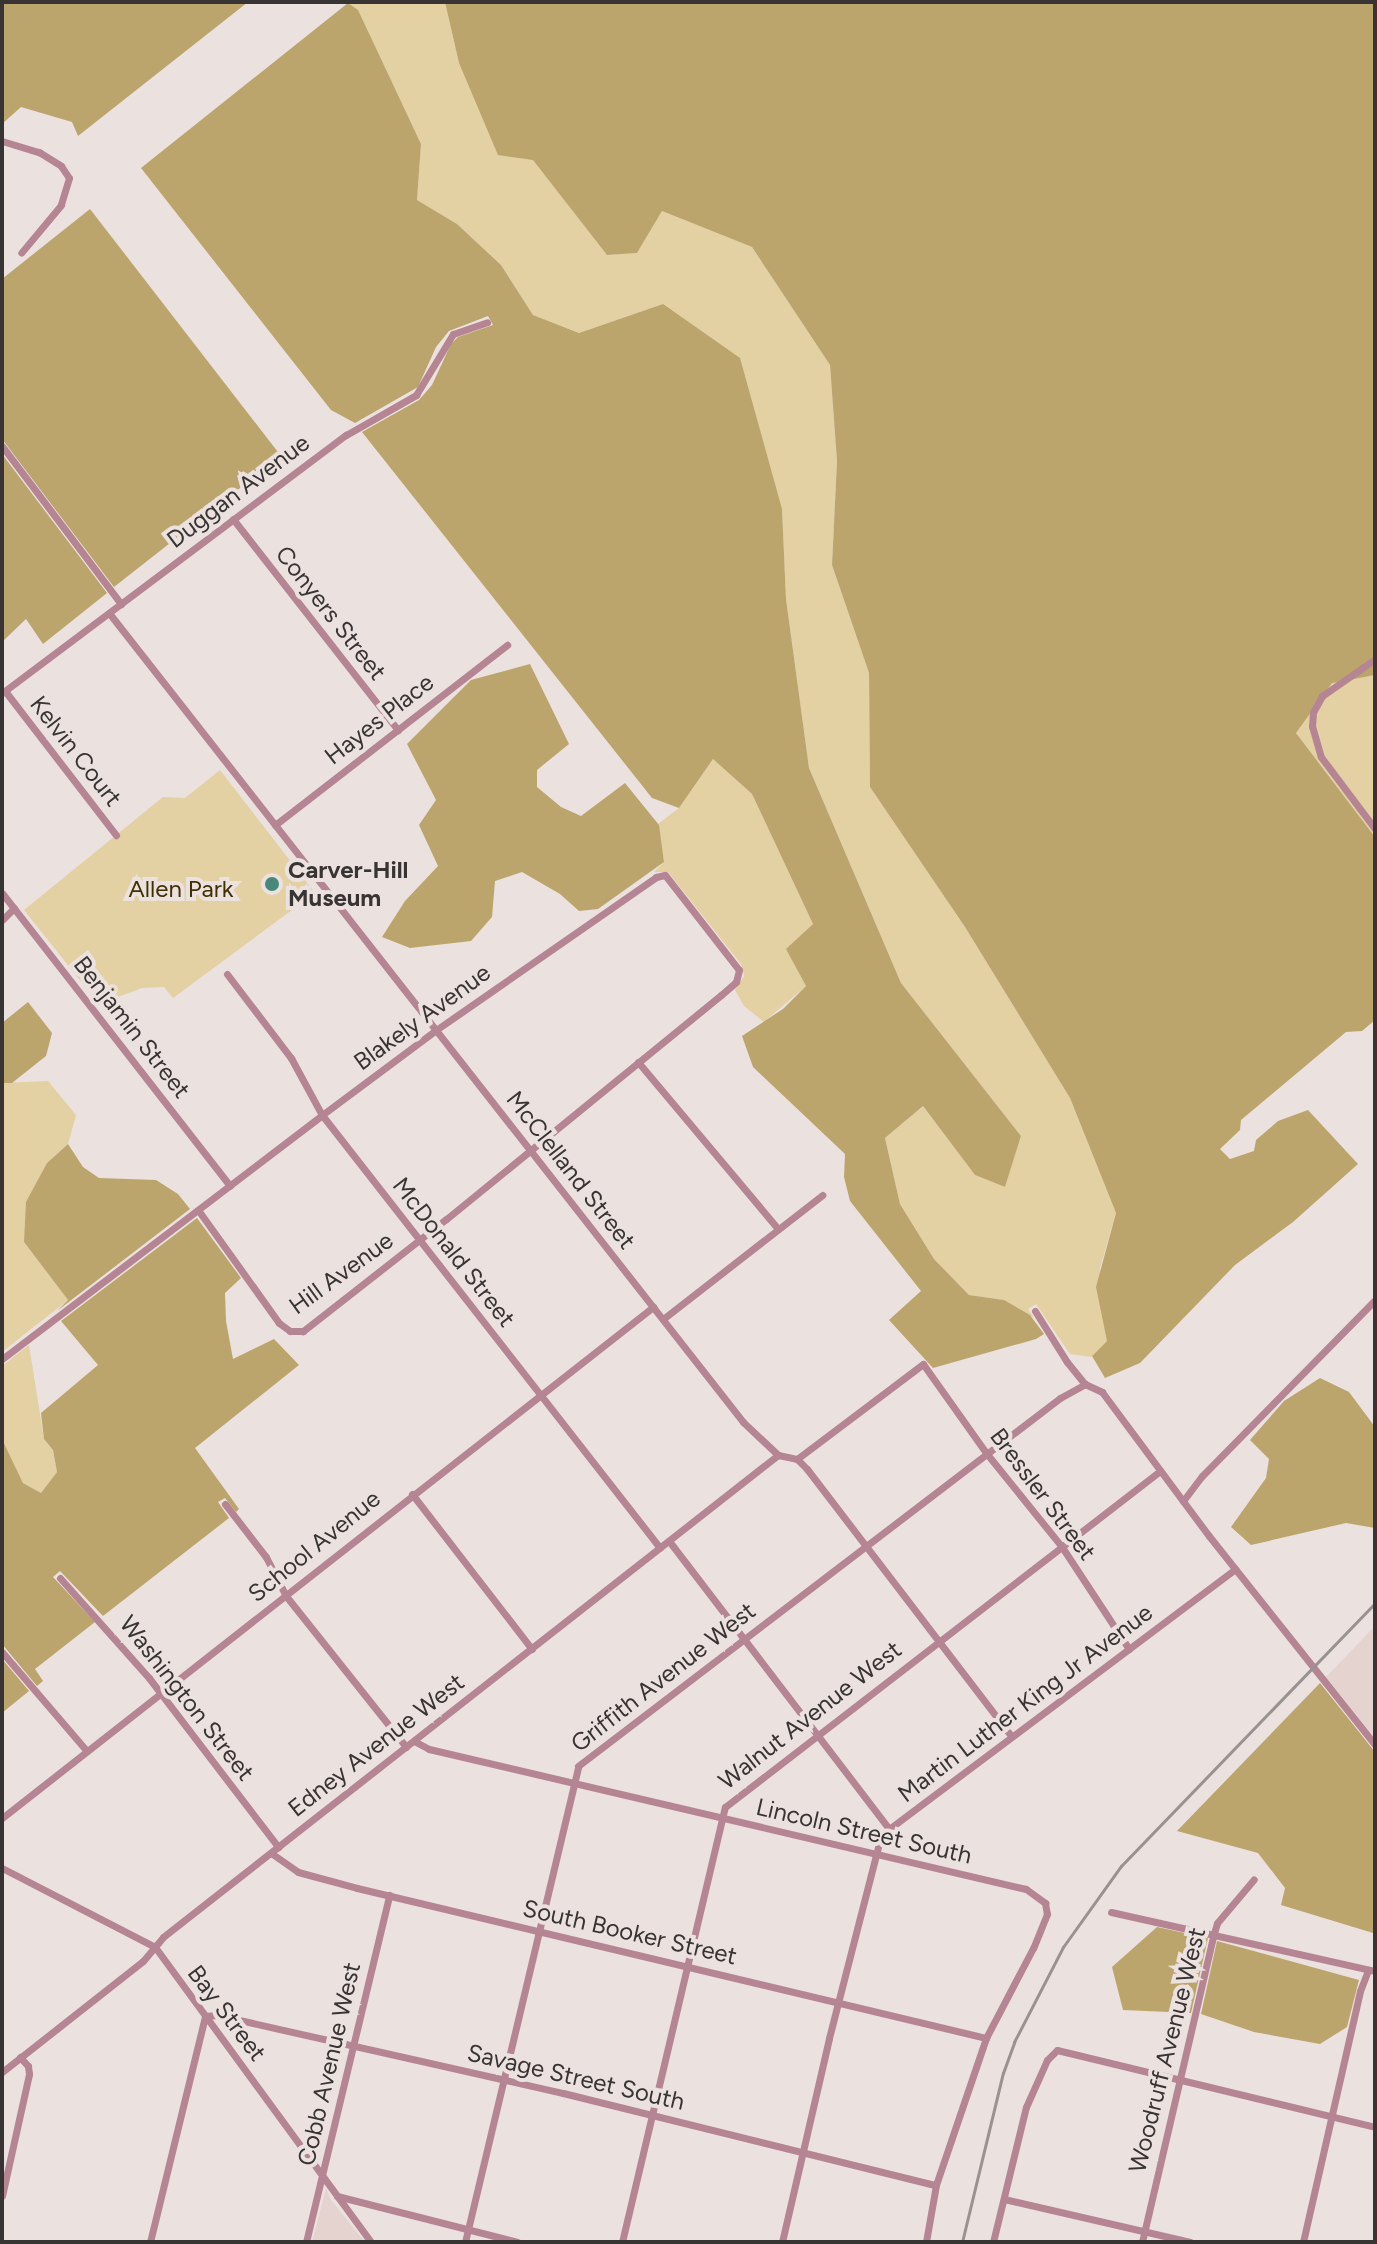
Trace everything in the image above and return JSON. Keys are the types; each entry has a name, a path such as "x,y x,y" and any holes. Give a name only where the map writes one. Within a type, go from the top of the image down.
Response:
{"street":[{"path":"2,141 39,152 61,166 69,178 61,205 21,253"},
{"name":"Duggan Avenue","path":"3,692 346,435 416,395 428,381 447,341 456,332 487,322"},
{"path":"2,446 121,604"},
{"name":"Conyers Street","path":"233,519 398,730"},
{"name":"McClelland Street","path":"109,613 743,1422 778,1455"},
{"name":"Hayes Place","path":"275,825 507,645"},
{"path":"1375,659 1322,696 1313,712 1312,726 1321,757 1375,829"},
{"name":"Kelvin Court","path":"3,692 116,835"},
{"name":"Blakely Avenue","path":"2,1359 436,1030 626,895 665,875 738,967 739,975 736,982 638,1062"},
{"name":"Benjamin Street","path":"2,893 230,1186"},
{"path":"2,920 14,908"},
{"name":"McDonald Street","path":"227,974 291,1058 322,1115 660,1548"},
{"path":"638,1062 778,1229"},
{"name":"Hill Avenue","path":"198,1210 279,1323 290,1331 307,1329 638,1062"},
{"path":"663,1319 822,1195"},
{"path":"1183,1501 1202,1476 1375,1300"},
{"name":"School Avenue","path":"2,1818 653,1307"},
{"path":"1035,1311 1085,1384 1102,1392 1235,1569 1375,1745"},
{"name":"Bressler Street","path":"797,1459 923,1364 987,1454 1062,1547 1129,1649"},
{"name":"Griffith Avenue West","path":"465,2242 578,1766 1078,1385 1085,1384"},
{"path":"778,1455 797,1459 1012,1737"},
{"name":"Edney Avenue West","path":"2,2072 143,1961 155,1947 278,1847 778,1455"},
{"name":"Walnut Avenue West","path":"622,2242 722,1817 734,1797 1160,1471"},
{"path":"412,1494 532,1649"},
{"path":"225,1504 266,1557 286,1596 406,1747"},
{"path":"669,1541 889,1829"},
{"name":"Martin Luther King Jr Avenue","path":"782,2242 874,1856 889,1829 1235,1569"},
{"name":"Washington Street","path":"60,1578 98,1618 278,1847"},
{"path":"2,1652 87,1751"},
{"name":"Lincoln Street South","path":"414,1741 429,1749 874,1856 1026,1889 1045,1903 1047,1914 986,2038"},
{"name":"South Booker Street","path":"271,1853 298,1872 986,2038"},
{"name":"Bay Street","path":"2,1868 155,1947 371,2242"},
{"name":"Woodruff Avenue West","path":"1142,2242 1217,1923 1254,1879"},
{"name":"Cobb Avenue West","path":"306,2242 389,1895"},
{"path":"1111,1912 1372,1970 1360,1991 1303,2242"},
{"path":"150,2242 205,2016"},
{"name":"Savage Street South","path":"205,2016 227,2016 353,2045 936,2185"},
{"path":"926,2242 936,2185 986,2038"},
{"path":"993,2242 1026,2107 1047,2060 1057,2050 1179,2083 1375,2127"},
{"path":"2,2057 28,2066 29,2074 2,2196"},
{"path":"337,2196 517,2242"},
{"path":"1004,2199 1190,2242"}],"shaded area":[{"path":"2,2 248,2 78,136 72,122 21,107 2,124"},
{"path":"445,2 1375,2 1375,675 1332,683 1296,733 1375,837 1375,1020 1362,1031 1346,1032 1241,1120 1240,1130 1220,1149 1230,1159 1254,1151 1256,1140 1278,1121 1308,1110 1358,1164 1293,1222 1235,1265 1140,1363 1105,1378 1092,1356 1107,1341 1096,1287 1116,1213 1070,1098 965,927 870,787 869,673 832,565 837,461 830,365 752,247 662,211 637,253 607,255 533,160 498,155 459,63"},
{"path":"348,3 358,10 421,144 417,200 457,224 501,265 533,315 579,333 663,304 740,358 782,509 786,599 809,768 901,983 1021,1136 1005,1187 975,1175 923,1106 885,1138 900,1204 934,1259 969,1295 1004,1300 1030,1315 1044,1334 1036,1339 933,1368 889,1320 921,1291 850,1201 844,1177 845,1154 753,1067 742,1036 783,1009 806,986 786,949 813,924 752,794 713,759 679,808 652,798 362,432 419,400 432,385 451,344 458,337 493,325 488,316 449,331 436,347 418,387 355,423 331,410 141,168"},
{"path":"90,209 281,456 114,587 2,439 2,279"},
{"path":"2,454 107,593 43,644 26,619 2,642"},
{"path":"530,664 569,744 537,770 537,787 561,807 581,816 625,783 659,825 664,862 598,909 579,911 560,894 522,872 495,881 492,917 471,941 410,948 382,937 405,901 438,866 419,825 436,800 407,744 471,680"},
{"path":"28,1002 52,1033 46,1056 12,1083 2,1083 2,1023"},
{"path":"68,1144 83,1167 99,1178 156,1180 178,1194 190,1209 57,1311 68,1300 24,1242 26,1202 47,1163"},
{"path":"197,1218 241,1278 225,1293 233,1359 274,1339 299,1365 195,1448 239,1509 236,1512 225,1498 218,1502 229,1518 103,1616 60,1571 53,1577 95,1622 35,1669 43,1681 37,1686 2,1644 2,1439 23,1483 41,1493 57,1472 53,1450 44,1439 41,1413 98,1365 61,1321"},
{"path":"1320,1378 1349,1392 1375,1427 1375,1528 1346,1523 1251,1545 1231,1527 1266,1478 1269,1459 1250,1440 1284,1401"},
{"path":"1375,1626 1375,1738 1326,1677"},
{"path":"2,1659 29,1691 2,1713"},
{"path":"1320,1683 1375,1752 1373,1933 1281,1905 1285,1888 1258,1853 1177,1831"},
{"path":"1157,1927 1208,1938 1191,2013 1123,2010 1112,1967"},
{"path":"1217,1941 1359,1980 1347,2027 1320,2044 1254,2032 1201,2014"},
{"path":"326,2188 331,2200 365,2242 312,2242"}],"green space":[{"path":"445,2 459,63 607,255 637,253 662,211 752,247 830,365 837,461 832,565 869,673 870,787 965,927 1070,1098 1116,1213 1100,1268 1107,1341 1091,1357 1070,1354 1036,1304 1028,1309 1034,1318 1004,1300 969,1295 934,1259 900,1204 885,1138 923,1106 975,1175 1005,1187 1021,1136 901,983 809,768 786,599 782,509 663,304 579,333 533,315 501,265 457,224 417,200 421,144 358,11 348,3"},
{"path":"1375,675 1375,837 1296,733 1332,682"},
{"path":"713,759 752,794 813,924 787,949 806,986 764,1022 744,1006 735,990 744,976 741,964 668,872 654,872 664,862 658,824 679,808"},
{"name":"Allen Park","path":"220,770 315,893 173,998 164,987 142,988 99,1004 24,910 163,797 185,798"},
{"path":"48,1081 76,1115 68,1144 47,1163 24,1242 68,1300 2,1352 2,1083"},
{"path":"29,1345 44,1439 53,1450 57,1472 41,1493 23,1483 2,1439 2,1366"}],"railway":[{"path":"962,2242 1003,2073 1014,2042 1063,1947 1121,1866 1375,1603"}],"place":[{"name":"Carver-Hill Museum","path":"272,884"}]}
